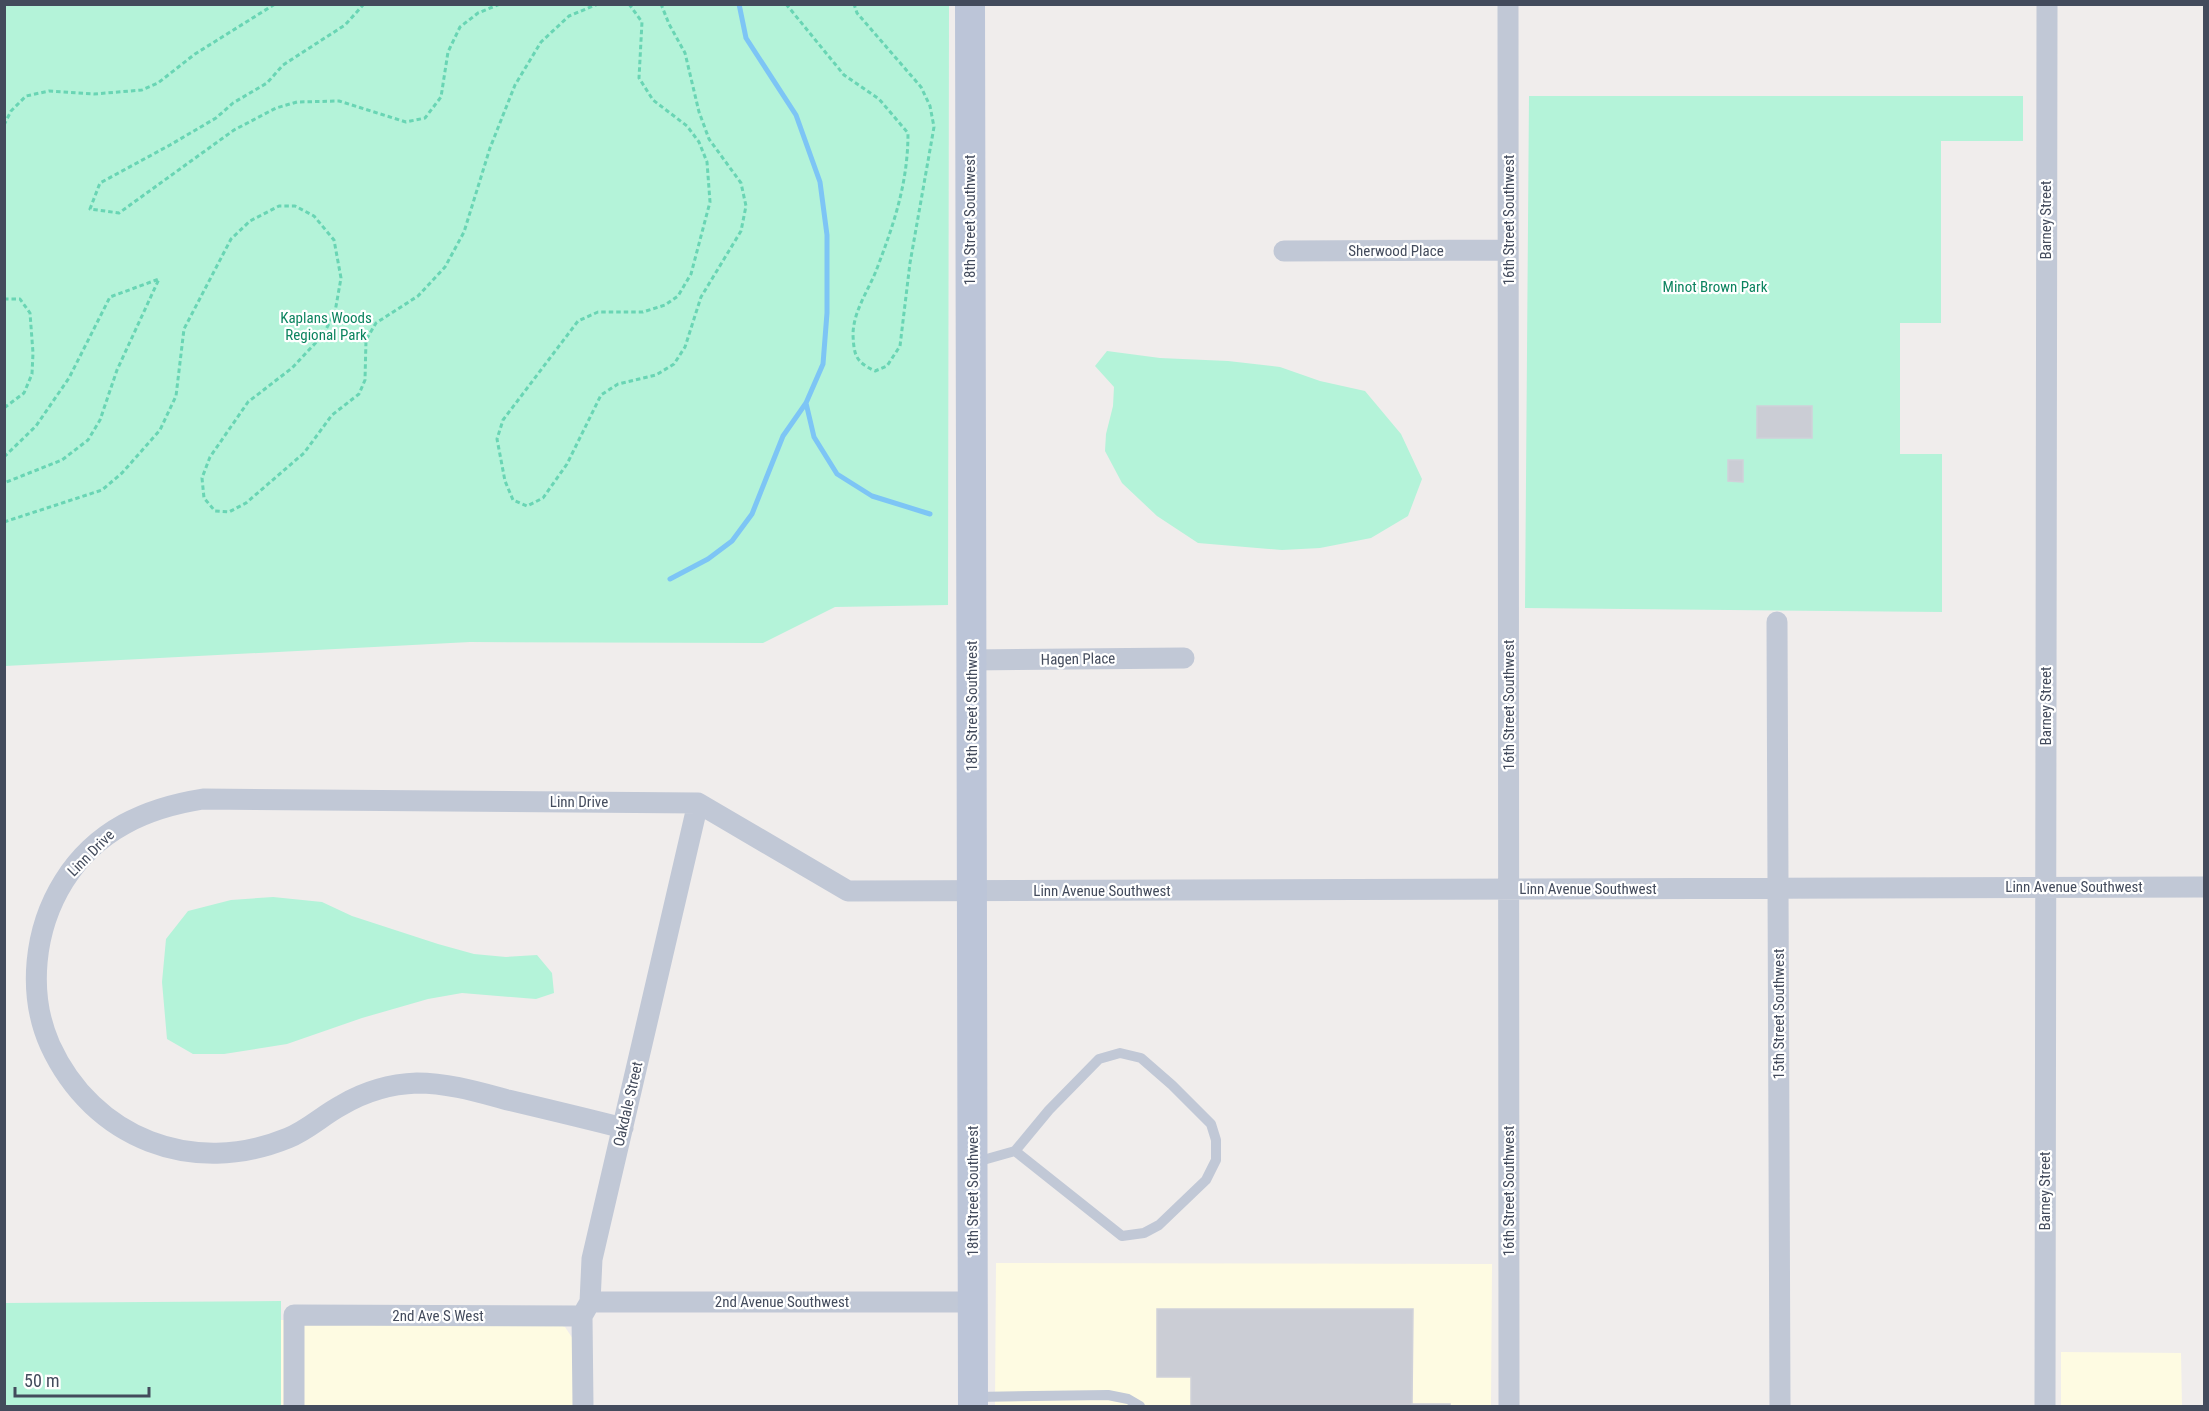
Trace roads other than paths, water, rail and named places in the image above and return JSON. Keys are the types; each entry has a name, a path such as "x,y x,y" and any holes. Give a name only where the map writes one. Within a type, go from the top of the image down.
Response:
{"street":[{"name":"18th Street Southwest","path":"970,4 973,1402"},
{"name":"16th Street Southwest","path":"1508,4 1509,1407"},
{"name":"Barney Street","path":"2045,1407 2047,4"},
{"name":"Sherwood Place","path":"1284,251 1509,250"},
{"name":"15th Street Southwest","path":"1777,622 1780,1407"},
{"name":"Hagen Place","path":"971,660 1184,658"},
{"name":"Linn Drive","path":"622,1128 461,1088 416,1083 366,1093 341,1105 291,1137 262,1148 238,1153 213,1154 189,1153 159,1146 130,1134 86,1101 57,1061 45,1031 37,991 37,960 42,930 53,901 65,880 94,846 122,825 143,814 173,804 203,799 698,803 848,891 972,892"},
{"name":"Oakdale Street","path":"583,1407 586,1309 592,1259 698,803"},
{"name":"Linn Avenue Southwest","path":"972,892 2205,887"},
{"name":"2nd Avenue Southwest","path":"586,1309 973,1302"},
{"name":"2nd Ave S West","path":"294,1407 294,1315 586,1309"}],"lane":[{"path":"973,1162 1015,1151 1049,1110 1099,1059 1120,1053 1141,1058 1172,1085 1211,1124 1216,1140 1216,1160 1206,1180 1159,1225 1144,1233 1122,1236 1015,1151"},
{"path":"973,1402 1108,1395 1128,1400 1140,1407"}],"waterway":[{"path":"670,579 708,559 732,541 752,514 783,436 806,403 823,364 827,313 827,235 820,182 796,115 746,38 739,4"},
{"path":"806,403 814,437 837,474 872,496 930,514"}],"park label":[{"name":"Minot Brown Park","path":"1715,287"},
{"name":"Kaplans Woods Regional Park","path":"326,326"}]}
